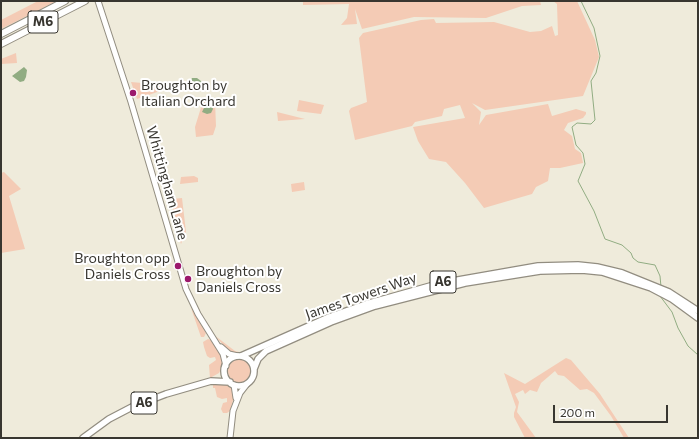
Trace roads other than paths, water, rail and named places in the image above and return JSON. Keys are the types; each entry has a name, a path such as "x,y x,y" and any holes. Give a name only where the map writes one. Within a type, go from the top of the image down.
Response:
{"highway":[{"name":"M6","path":"1,34 65,1"},
{"name":"M6","path":"1,44 86,1"}],"main road":[{"name":"Whittingham Lane","path":"98,1 131,102 186,289 198,314 218,344 224,358 225,368"},
{"name":"James Towers Way","path":"240,356 329,317 366,304 464,278 538,266 578,265 597,267 622,273 669,292 698,312"},
{"name":"James Towers Way","path":"254,369 258,359 266,351 331,322 375,306 465,283 540,272 582,270 602,272 641,284 658,292 672,299 698,318"},
{"name":"Whittingham Lane","path":"218,344 229,354 240,356"},
{"path":"230,438 231,420 236,393 232,384 226,377 225,368 231,359 240,356 249,359 254,369 252,379 242,390 235,403"},
{"name":"A6","path":"211,381 225,368"},
{"name":"A6","path":"83,438 109,419 132,407 166,394 211,381 232,384"},
{"path":"232,384 240,386 247,384"}],"waterway":[{"path":"581,1 594,28 600,56 596,73 591,81 595,120 591,124 577,123 572,127 576,145 583,153 585,164 578,181 594,211 605,239 622,245 638,262 655,265 660,276 661,287"},
{"path":"660,296 672,312 678,328 688,346 698,355"}],"place":[{"name":"Broughton by Italian Orchard","path":"133,93"},
{"name":"Broughton opp Daniels Cross","path":"178,266"},
{"name":"Broughton by Daniels Cross","path":"188,279"}]}
